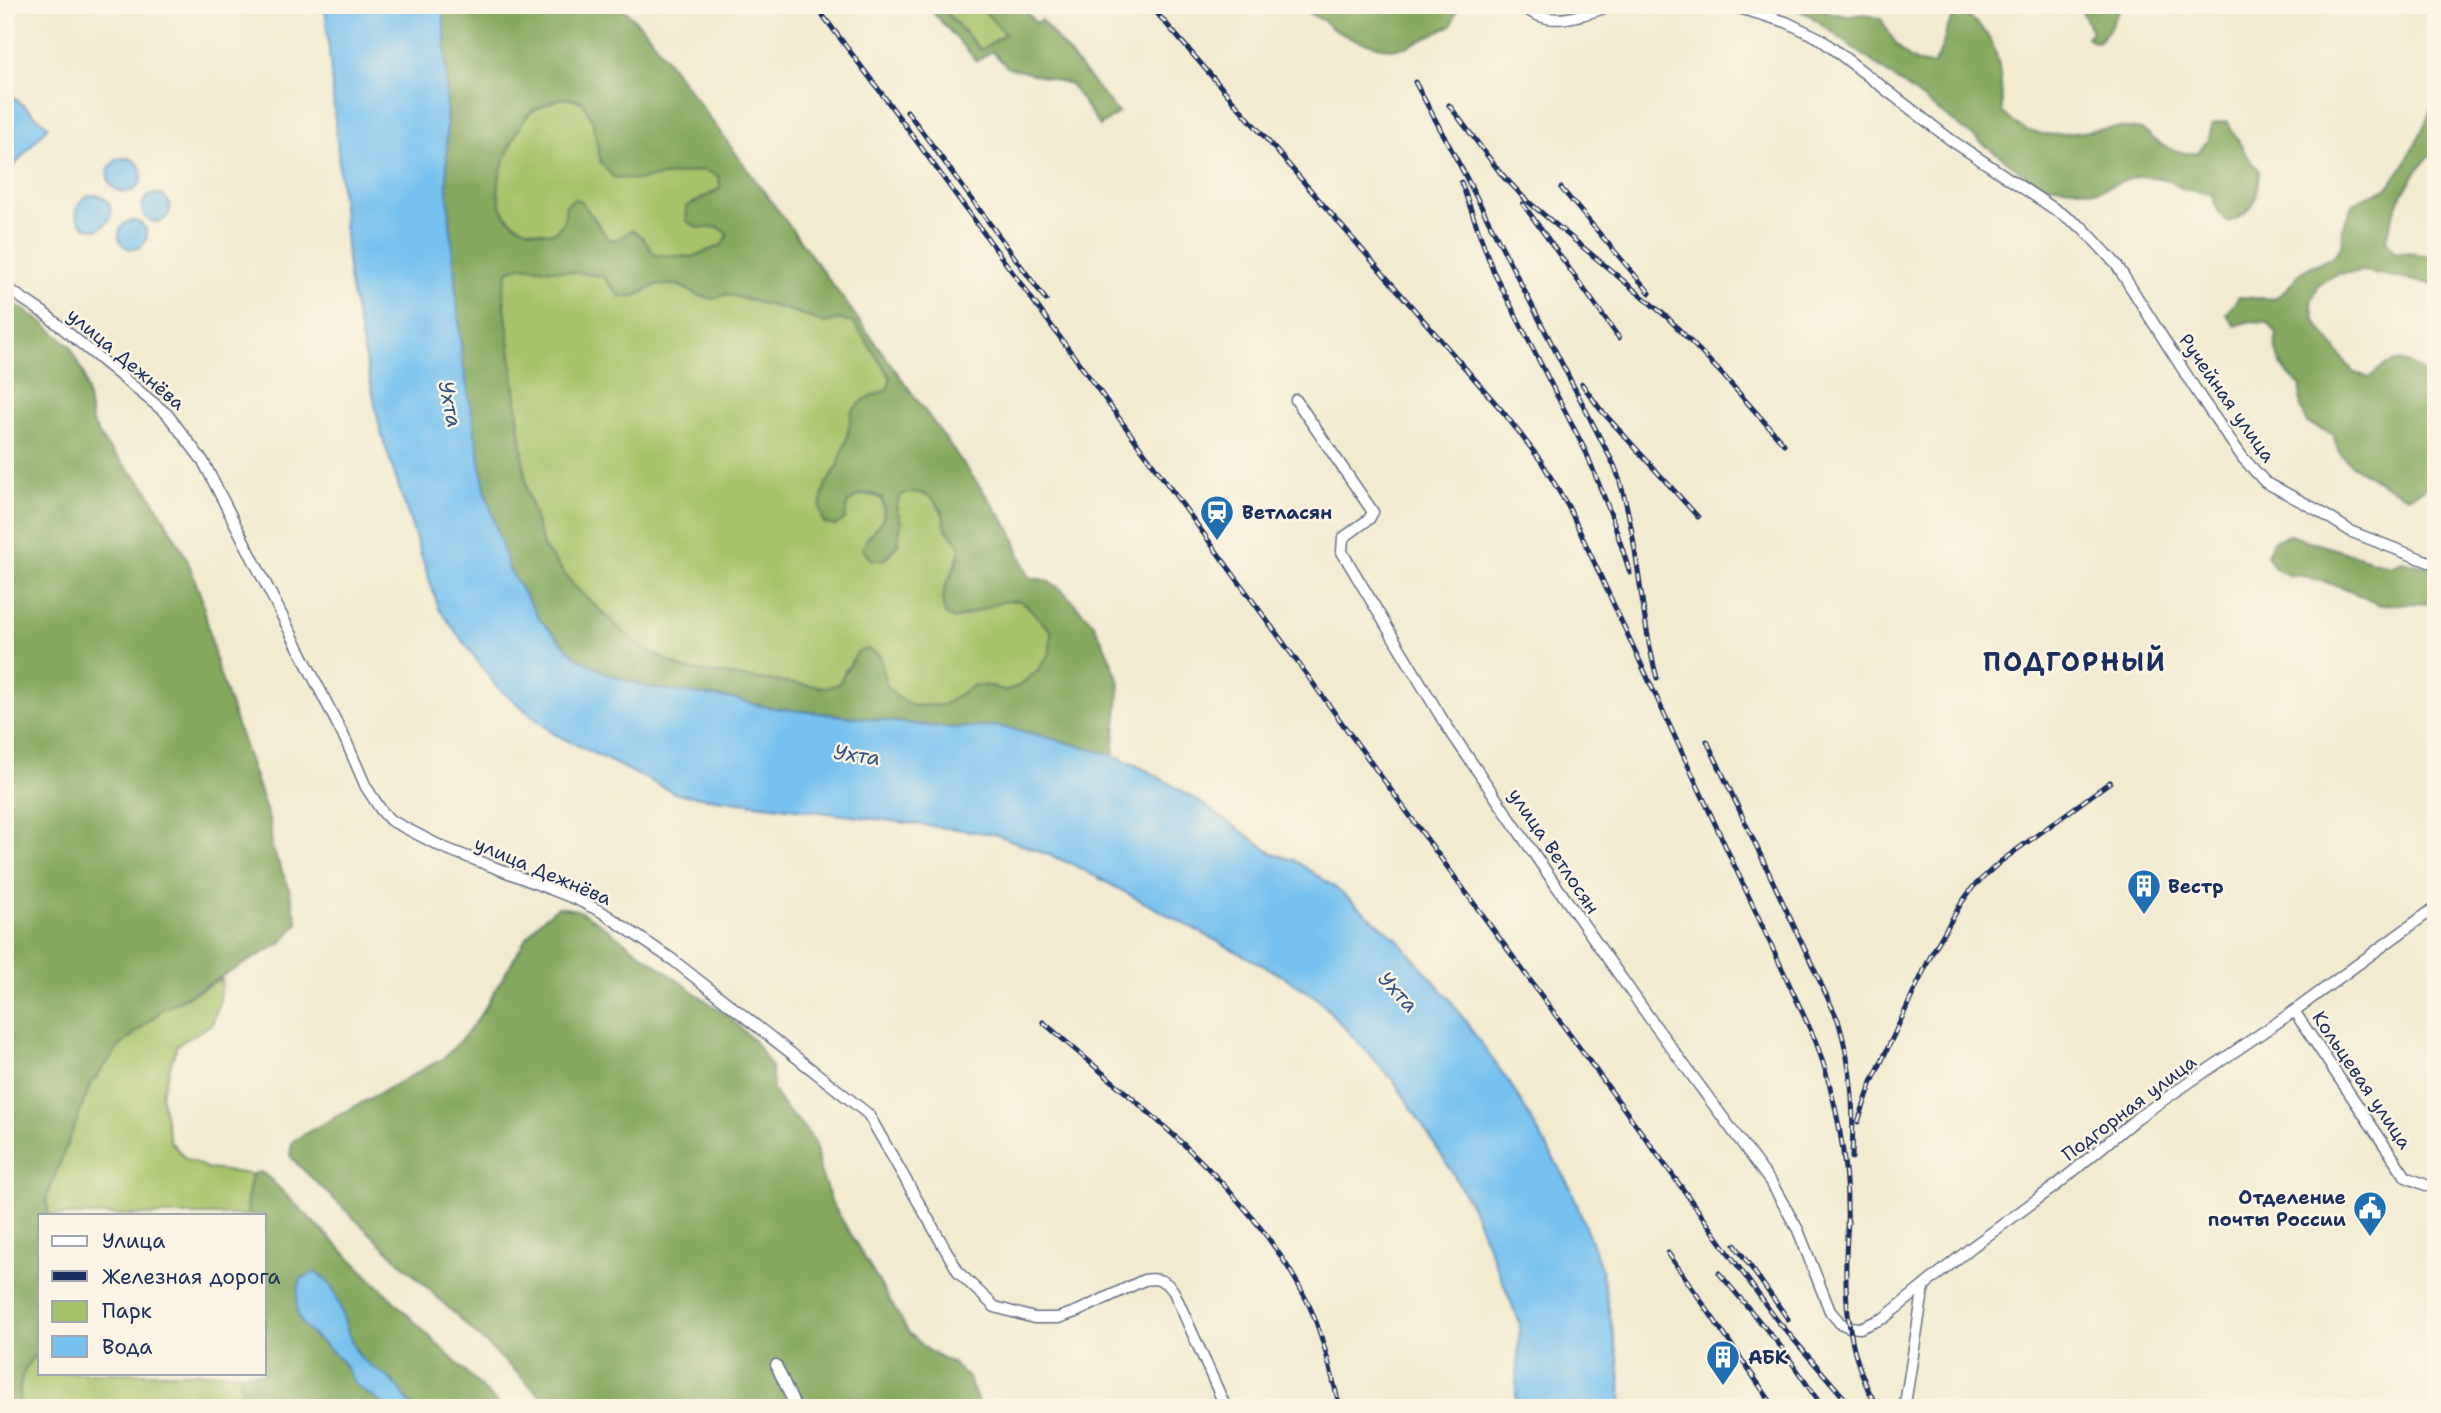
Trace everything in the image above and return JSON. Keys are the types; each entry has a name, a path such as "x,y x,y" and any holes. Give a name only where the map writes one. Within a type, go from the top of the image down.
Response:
{"street":[{"path":"1522,5 1533,15 1555,19 1615,5"},
{"name":"Ручейная улица","path":"1729,5 1786,22 1819,38 1951,140 2083,228 2116,264 2201,398 2244,458 2265,482 2352,532 2436,563"},
{"name":"улица Дежнёва","path":"5,287 44,313 85,346 167,414 186,436 204,461 346,741 366,787 390,820 442,848 566,895 602,912 673,960 817,1072 868,1114 959,1273 995,1307 1034,1318 1058,1318 1144,1280 1163,1281 1174,1292 1226,1408"},
{"name":"улица Ветлосян","path":"1296,400 1373,512 1369,519 1343,538 1342,552 1444,722 1651,1020 1773,1184 1798,1230 1830,1311 1844,1325"},
{"name":"Подгорная улица","path":"1844,1325 1854,1328 1872,1325 1884,1318 1972,1247 2058,1184 2137,1118 2294,1011 2436,907"},
{"name":"Кольцевая улица","path":"2294,1011 2406,1177 2436,1189"},
{"path":"1907,1406 1924,1286"},
{"path":"776,1365 796,1408"}],"green space":[{"path":"442,5 620,5 646,31 1010,529 1030,578 1045,580 1061,589 1093,623 1120,683 1113,755 997,726 948,728 766,707 734,699 652,688 610,675 575,656 540,620 509,569 486,494 462,357 447,186 446,44","holes":["561,98 582,101 592,120 601,163 613,177 636,180 704,170 719,176 720,189 686,207 687,221 698,228 719,227 728,235 722,245 692,257 655,255 642,237 632,230 616,240 608,239 582,202 574,199 566,205 564,222 554,233 535,231 520,226 509,218 502,208 499,182 511,144 521,124 531,112","521,266 603,276 620,297 635,296 656,285 678,285 700,296 714,299 726,294 795,312 824,323 839,319 854,323 891,378 887,390 865,399 852,411 838,466 825,486 820,507 824,523 835,526 845,519 847,504 860,495 872,494 882,498 882,522 862,549 871,560 885,559 898,544 901,523 896,506 901,495 919,493 935,500 942,511 946,528 960,546 956,567 943,596 945,614 954,619 1000,603 1023,603 1051,630 1050,653 1038,670 1019,686 1005,691 991,686 974,685 943,705 914,706 897,697 887,686 879,655 868,649 857,652 839,684 827,688 684,669 639,646 574,586 543,546 527,491 503,290 508,271"]},
{"path":"926,5 939,5 981,50 1005,34 979,5 1030,5 1026,10 1035,23 1041,20 1118,113 1100,126 1070,84 1007,67 992,51 977,61"},
{"path":"939,5 979,5 1005,34 981,50"},
{"path":"1299,5 1458,5 1452,25 1406,47 1389,49 1352,39"},
{"path":"1787,5 1814,5 1846,16 1864,14 1881,19 1907,56 1923,64 1933,65 1950,23 1958,12 1983,29 1996,53 2002,112 2017,125 2033,132 2063,134 2126,128 2143,131 2172,150 2198,153 2207,141 2213,124 2227,121 2247,156 2259,170 2254,203 2245,213 2228,222 2219,213 2211,194 2182,189 2170,181 2143,176 2098,191 2038,184 1809,15"},
{"path":"2079,5 2121,5 2110,28 2098,42 2087,37 2092,32"},
{"path":"2436,97 2436,150 2419,168 2404,191 2386,240 2394,252 2436,256 2436,285 2364,271 2337,274 2319,284 2311,302 2315,321 2354,373 2371,377 2380,368 2396,361 2410,364 2436,379 2436,482 2409,497 2350,463 2338,450 2333,434 2307,423 2300,404 2301,387 2281,364 2276,350 2277,334 2268,322 2250,321 2235,326 2226,314 2239,297 2267,299 2280,295 2303,271 2339,250 2343,240 2343,228 2351,208 2362,198 2383,190 2398,174 2421,133"},
{"path":"561,98 582,101 592,120 601,163 667,176 705,170 719,176 720,188 686,207 698,228 719,227 728,234 722,245 692,257 654,255 642,237 625,234 616,240 608,239 592,215 566,205 564,222 554,233 520,226 509,218 502,208 499,182 511,144 521,124 531,112"},
{"path":"521,265 603,276 610,286 635,296 656,285 678,285 700,296 714,299 726,294 795,312 824,323 839,319 854,323 891,378 887,390 865,399 852,411 838,466 825,486 820,507 824,523 857,497 865,495 882,499 884,517 877,529 867,537 901,523 896,506 901,495 913,491 932,497 942,512 947,531 956,537 960,549 944,588 945,614 955,619 1001,603 1023,603 1051,630 1050,653 1038,670 1019,686 1005,691 991,686 974,685 943,705 914,706 897,697 887,686 879,655 846,668 839,684 827,688 684,669 639,646 574,586 543,546 527,491 503,290 508,271"},
{"path":"5,298 41,321 70,346 84,375 92,422 105,444 147,489 187,559 202,599 217,666 270,822 272,848 288,885 298,923 281,943 162,1010 119,1047 91,1084 46,1198 49,1214 38,1214 38,1353 22,1376 20,1408 5,1408"},
{"path":"2289,535 2390,566 2402,561 2436,569 2436,604 2379,605 2342,587 2303,576 2288,575 2275,569 2267,555 2273,541"},
{"path":"558,907 577,910 595,920 730,1018 754,1041 771,1066 773,1090 815,1142 820,1171 832,1203 909,1333 929,1351 951,1362 968,1377 980,1408 550,1408 538,1393 296,1163 290,1155 292,1142 444,1058 483,1011 525,940 539,922"},
{"path":"222,978 220,1000 212,1024 177,1045 161,1094 170,1141 186,1159 209,1169 252,1174 247,1200 248,1214 49,1214 46,1198 91,1084 119,1047 162,1010"},
{"path":"261,1172 268,1177 502,1408 413,1408 392,1380 365,1363 352,1343 334,1290 312,1335 340,1359 357,1386 387,1408 245,1408 239,1374 266,1374 266,1214 248,1214 247,1200 252,1174"},
{"path":"38,1353 38,1374 239,1374 245,1408 20,1408 22,1376"}],"water":[{"name":"Ухта","path":"325,5 442,5 446,44 447,186 462,357 486,494 509,569 540,620 575,656 610,675 652,688 734,699 766,707 948,728 997,726 1113,755 1148,771 1194,798 1274,854 1294,860 1333,886 1396,938 1449,998 1513,1088 1571,1189 1601,1268 1618,1358 1622,1408 1515,1408 1520,1324 1473,1209 1394,1081 1317,998 1281,975 1072,864 994,834 677,794 554,734 497,687 439,609 381,433 349,279"},
{"path":"5,90 48,126 14,166 5,158"},
{"path":"125,158 137,163 142,175 137,187 125,192 113,187 108,175 113,163"},
{"path":"156,194 166,198 170,208 166,218 156,222 146,218 142,208 146,198"},
{"path":"94,195 106,200 111,212 106,224 94,229 82,224 77,212 82,200"},
{"path":"133,221 143,225 147,235 143,245 133,249 123,245 119,235 123,225"},
{"path":"315,1272 330,1284 335,1293 351,1341 360,1357 396,1385 413,1408 387,1408 360,1389 339,1358 304,1326 299,1317 297,1295 301,1279"}],"railway":[{"path":"815,5 1776,1319 1853,1408"},
{"path":"1150,5 1504,413 1541,461 1569,508 1816,1042 1836,1111 1844,1158 1847,1230"},
{"path":"1415,82 1615,467 1629,519 1657,678"},
{"path":"1449,105 1505,179"},
{"path":"907,111 1046,300"},
{"path":"1500,172 1525,199 1668,318 1784,444"},
{"path":"1461,182 1493,271 1586,452 1612,517 1630,573"},
{"path":"1561,188 1650,293"},
{"path":"1523,204 1619,338"},
{"path":"1582,384 1600,409 1698,517"},
{"path":"1707,741 1838,1020 1847,1056 1851,1089 1852,1158"},
{"path":"1858,1122 1872,1082 1932,953 1973,887 2000,862 2110,782"},
{"path":"1043,1022 1191,1151 1257,1224 1285,1263 1309,1305 1323,1343 1340,1408"},
{"path":"1848,1221 1848,1317 1858,1364 1878,1408"},
{"path":"1735,1245 1788,1319"},
{"path":"1668,1253 1775,1408"},
{"path":"1719,1273 1782,1348 1823,1408"}],"place":[{"name":"Ветласян","path":"1217,542"},
{"name":"Вестр","path":"2144,916"},
{"name":"Отделение почты России","path":"2370,1238"},
{"name":"АБК","path":"1723,1387"}],"district":[{"name":"ПОДГОРНЫЙ","path":"2075,661"}]}
